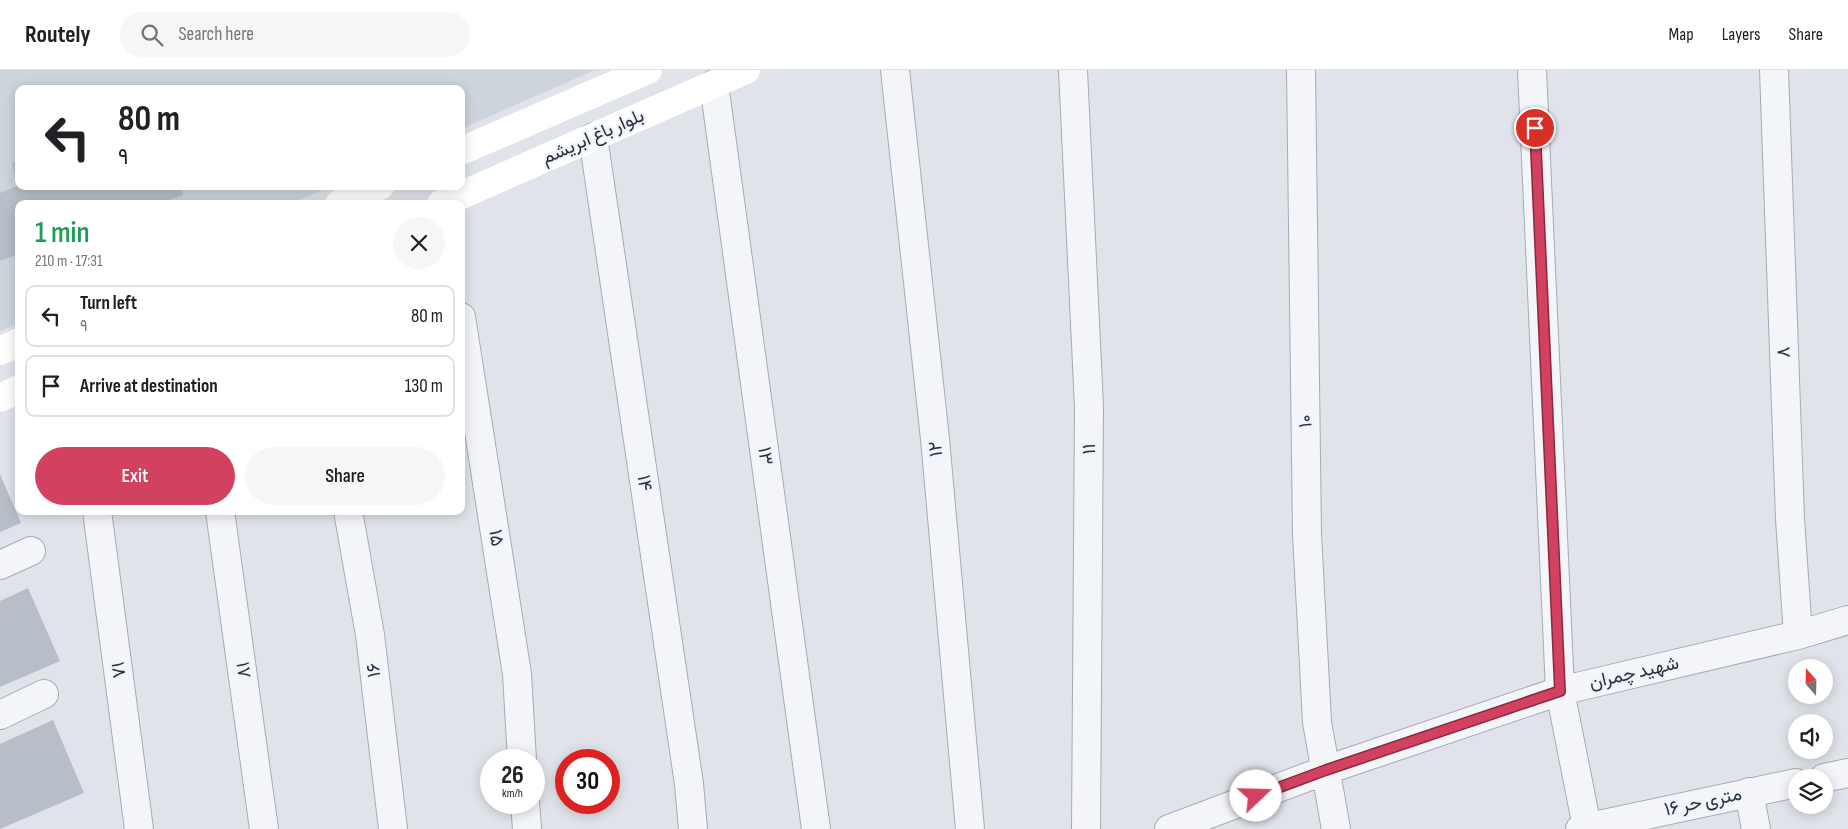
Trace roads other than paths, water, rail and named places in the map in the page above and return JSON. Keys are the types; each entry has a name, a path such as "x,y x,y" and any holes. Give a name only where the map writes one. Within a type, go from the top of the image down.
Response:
{"main road":[{"name":"بلوار باغ ابریشم","path":"465,149 648,70"},
{"name":"بلوار باغ ابریشم","path":"450,200 746,70"},
{"path":"348,200 371,190"},
{"path":"0,351 15,344"},
{"path":"0,398 15,391"}],"street":[{"name":"۱۲","path":"897,70 935,439 970,829"},
{"name":"۱۱","path":"1074,70 1089,407 1086,829"},
{"name":"۱۰","path":"1301,70 1307,534 1317,722 1336,829"},
{"path":"1532,70 1560,691 1584,828"},
{"name":"۸","path":"1774,70 1790,519 1798,634"},
{"name":"۱۳","path":"714,84 816,829"},
{"name":"۱۴","path":"593,137 689,784 693,829"},
{"name":"۱۵","path":"465,342 517,674 521,749"},
{"name":"۱۸","path":"98,515 139,829"},
{"name":"۱۷","path":"221,515 264,829"},
{"name":"۱۶","path":"349,515 370,635 393,829"},
{"path":"0,566 31,551"},
{"name":"شهید چمران","path":"1169,829 1326,770 1560,691 1798,634 1848,620"},
{"path":"0,715 44,694"},
{"path":"1833,776 1848,773"},
{"name":"۱۶ متری حر","path":"1584,828 1788,785"},
{"path":"1749,792 1756,829"},
{"path":"526,814 527,829"}]}
